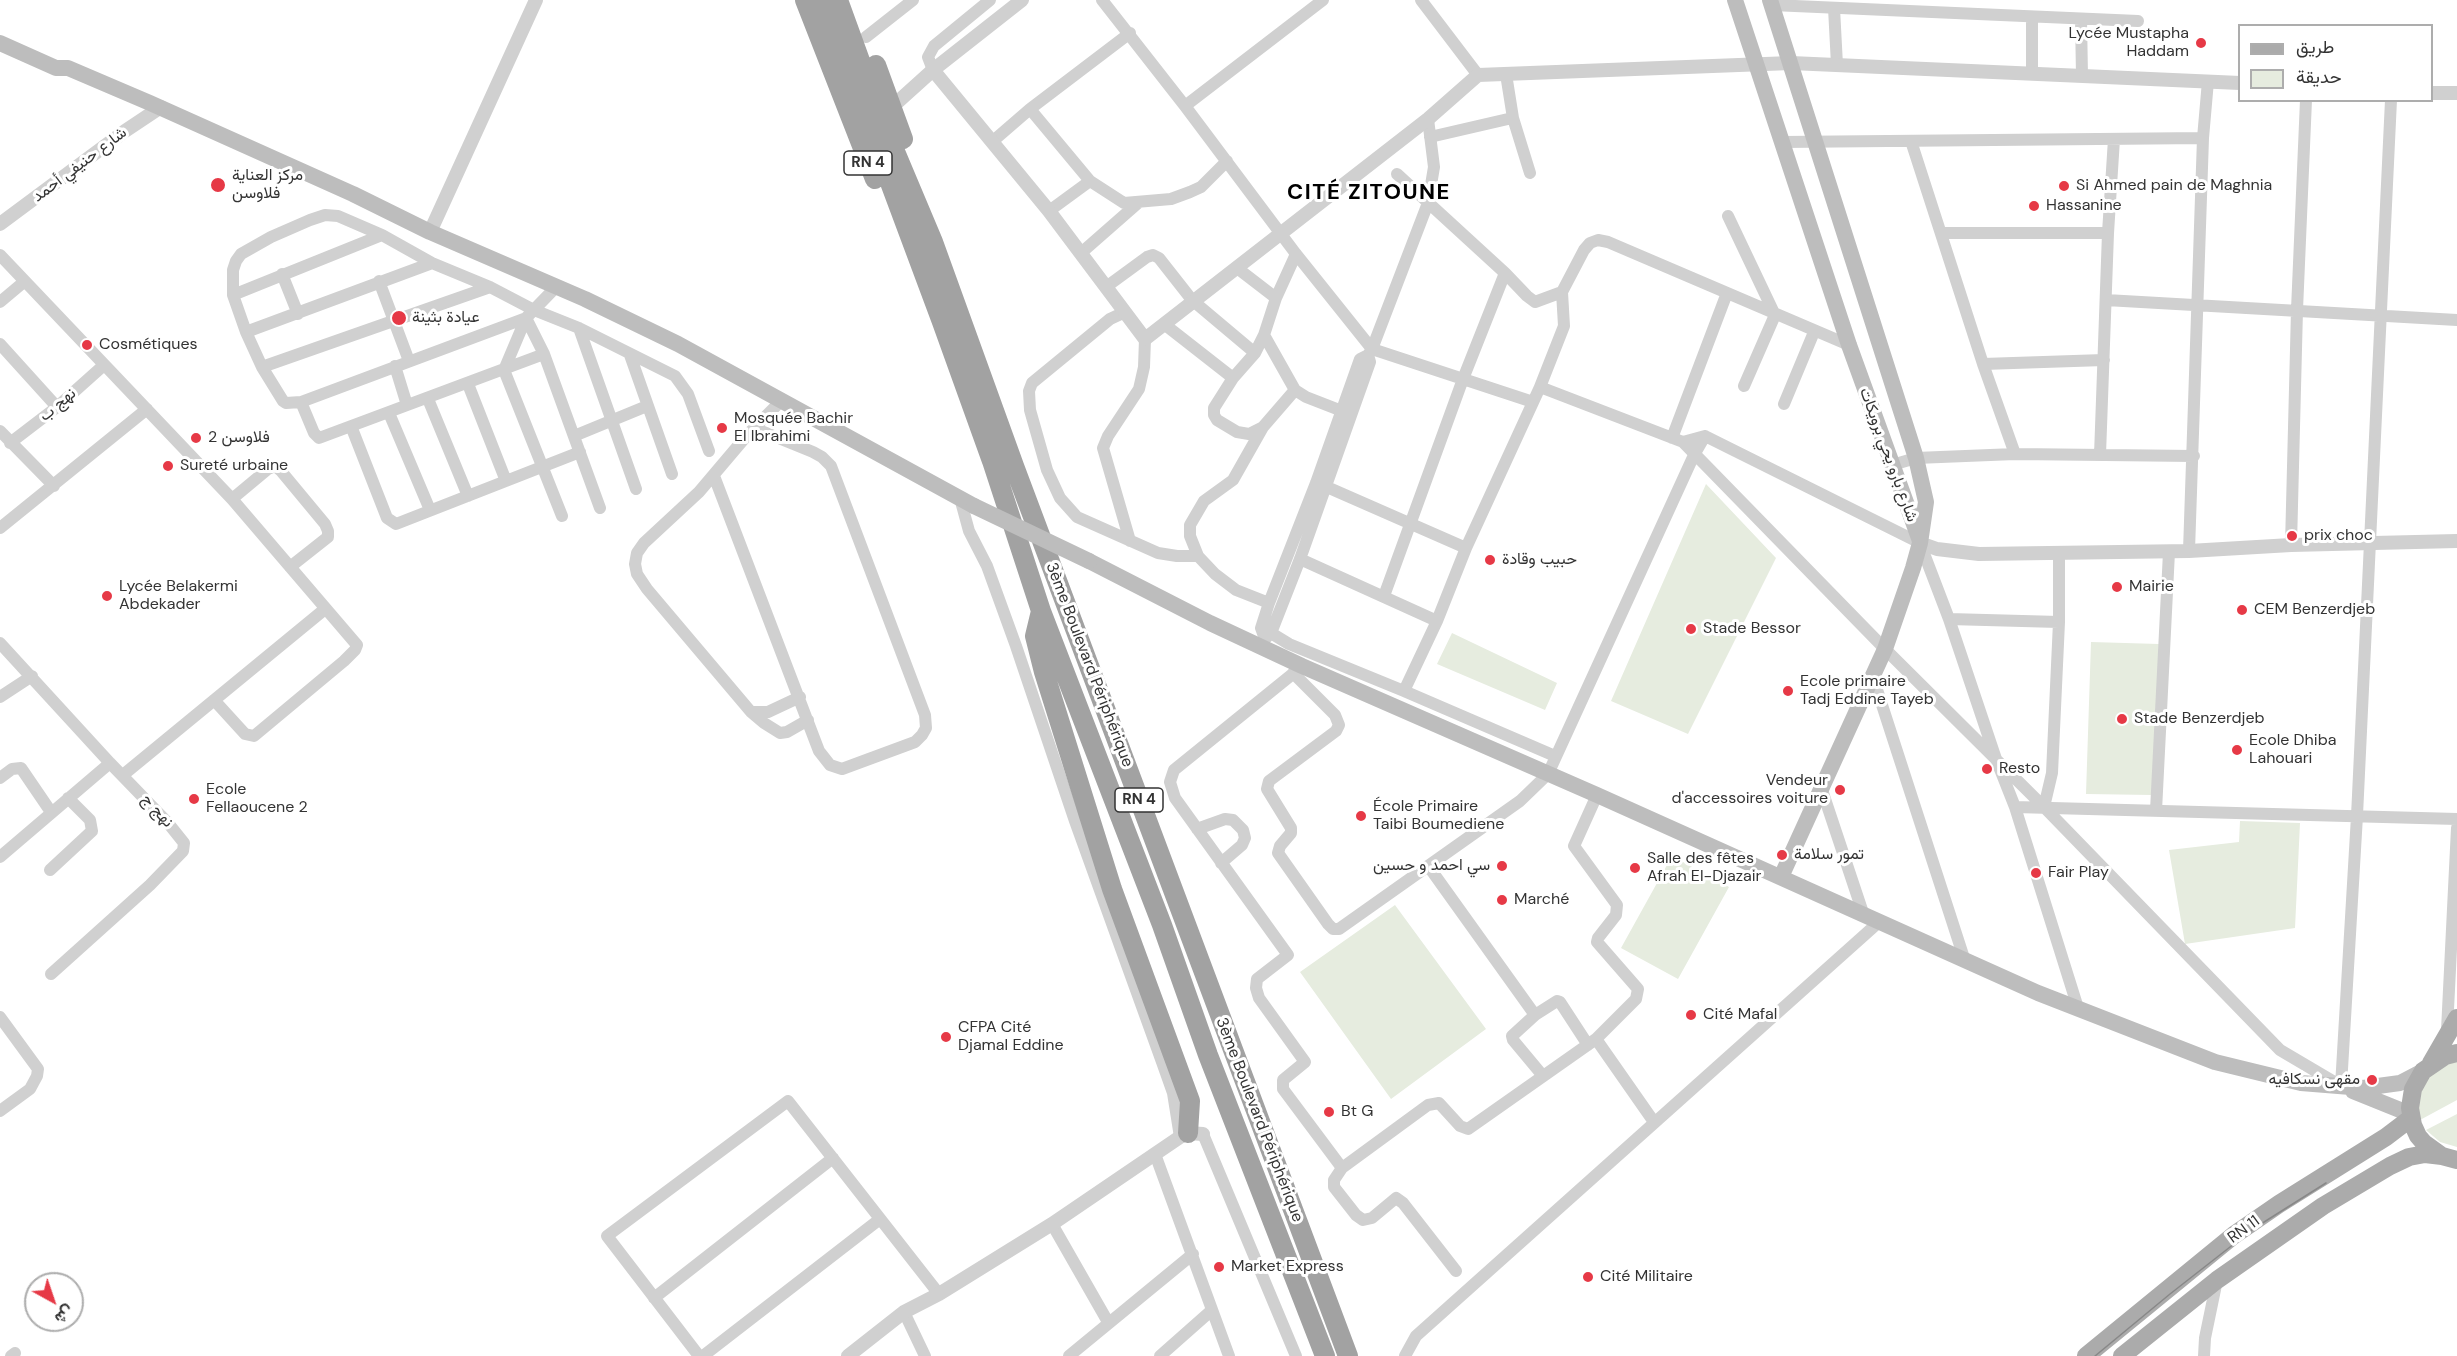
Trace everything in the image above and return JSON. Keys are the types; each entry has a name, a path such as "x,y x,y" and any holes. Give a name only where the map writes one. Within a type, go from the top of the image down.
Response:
{"highway":[{"name":"3ème Boulevard Périphérique","path":"805,0 895,230 919,283 942,322"},
{"name":"3ème Boulevard Périphérique","path":"837,5 1041,611 1162,926 1208,1055 1325,1356"},
{"name":"3ème Boulevard Périphérique","path":"837,5 866,37 921,189 933,242"},
{"name":"3ème Boulevard Périphérique","path":"837,5 880,116 933,242 1014,466 1348,1356"},
{"path":"1041,611 1035,636 1063,736 1112,889 1190,1101 1190,1134"}],"main road":[{"name":"شارع بارو يحي برويكات","path":"1735,0 1849,345 1920,543"},
{"name":"شارع بارو يحي برويكات","path":"1771,3 1916,458 1926,502 1920,543"},
{"path":"0,31 61,59 68,68"},
{"path":"0,43 56,68 68,68 161,107 678,344 967,502 1089,561 1264,637 1298,670 1597,795 2038,993 2215,1062 2301,1083 2363,1089 2380,1087 2400,1083 2445,1056 2457,1053"},
{"path":"1781,877 1885,649 1901,607 1920,543"},
{"path":"2451,1160 2432,1151 2418,1136 2411,1116 2413,1089 2457,1018"},
{"path":"2341,1086 2411,1116"},
{"name":"RN 11","path":"2086,1356 2234,1235 2386,1137 2411,1116"},
{"name":"RN 11","path":"2122,1356 2217,1280 2323,1206 2390,1166 2409,1157 2425,1154 2451,1160"}],"street":[{"path":"430,232 536,0"},
{"path":"866,37 912,0"},
{"path":"990,0 934,46 928,57 933,70 1050,211 1145,339 1144,367 1139,389 1108,436 1103,448 1130,541"},
{"path":"892,107 933,70 1022,0"},
{"path":"1102,0 1130,33 1370,352 1533,402"},
{"path":"1185,106 1323,0"},
{"path":"1420,0 1478,75"},
{"path":"1771,3 1834,8 2138,21"},
{"path":"1834,8 1837,65"},
{"path":"2031,73 2032,16"},
{"path":"2081,19 2082,76"},
{"path":"993,141 1030,109 1130,33"},
{"path":"1145,339 1192,300 1237,268 1428,119 1478,75 1791,63 2238,83"},
{"path":"1506,74 1513,118 1530,173"},
{"path":"2188,551 2194,456 2204,138 2208,81"},
{"path":"2433,93 2457,93"},
{"path":"2290,545 2306,102"},
{"path":"1540,387 1678,440 2044,807 2280,1050 2341,1086 2357,816 2391,102"},
{"name":"شارع حنيفي أحمد","path":"0,224 124,131 161,107"},
{"path":"1030,109 1090,181 1124,203 1171,199 1201,187 1227,161"},
{"path":"1430,137 1508,118"},
{"path":"1264,637 1269,603 1321,485 1370,362 1370,352 1428,202 1434,167 1428,119"},
{"path":"1783,142 2204,138"},
{"path":"2100,455 2108,233 2114,139"},
{"path":"1911,141 1983,364 2016,454"},
{"path":"1397,174 1535,302 1562,292"},
{"path":"1050,211 1090,181"},
{"path":"1081,253 1138,203"},
{"path":"530,314 293,404 283,401 262,367 246,333 233,295 233,270 241,254 310,220 331,214 382,236 432,263 490,287 530,314 579,328 675,376 688,394 709,450"},
{"path":"1728,216 1775,315 1744,386"},
{"path":"1941,233 2108,233"},
{"path":"233,295 382,236"},
{"path":"1404,691 1437,621 1466,548 1540,387 1564,326 1562,292 1590,243 1598,240 1627,250 1814,332 1849,345"},
{"path":"1263,427 1249,434 1237,432 1225,426 1214,415 1214,408 1233,378 1255,353 1296,254"},
{"path":"0,255 232,499 325,609 356,642 357,647 257,734 249,737 245,734 214,700"},
{"path":"1106,286 1153,255 1159,258 1192,300 1255,353"},
{"path":"246,333 379,281 432,263"},
{"path":"1237,268 1276,298"},
{"path":"1384,596 1463,379 1505,273"},
{"path":"282,274 298,314"},
{"path":"0,302 25,281"},
{"path":"379,281 409,361"},
{"path":"262,367 490,287"},
{"path":"555,287 530,314 504,370 562,516"},
{"path":"1678,440 1727,293"},
{"path":"2106,300 2457,320"},
{"path":"1125,312 1110,319 1032,383 1029,391 1030,410 1047,470 1060,498 1077,517 1158,553 1198,556"},
{"path":"530,314 600,508"},
{"path":"1164,324 1233,378"},
{"path":"579,328 636,489"},
{"path":"1784,404 1814,332"},
{"path":"1264,335 1295,390 1306,397 1342,411"},
{"path":"0,344 57,407"},
{"path":"1264,637 1300,559 1342,411 1360,359 1370,352"},
{"path":"301,402 318,438 544,354"},
{"path":"630,355 672,474"},
{"path":"1983,364 2104,360"},
{"name":"نهج ب","path":"10,443 57,407 104,366"},
{"path":"395,366 407,405"},
{"path":"468,384 506,481"},
{"path":"1269,603 1236,590 1215,574 1198,556 1190,536 1190,525 1199,507 1212,494 1233,480 1263,427 1295,390"},
{"path":"428,399 468,496"},
{"path":"781,401 754,428 714,476 644,543 637,553 635,564 637,574 647,589 751,712 771,730 780,733 788,732 808,720"},
{"path":"574,436 647,406"},
{"path":"0,528 147,409"},
{"path":"389,412 430,510"},
{"path":"351,426 391,522 396,524 580,452"},
{"path":"714,476 819,751 830,765 842,770 915,742 926,728 925,716 831,466 822,457 754,428"},
{"path":"0,431 54,486"},
{"path":"1678,440 1705,436 1920,543 1937,549 1979,554 2169,552 2290,545 2457,541"},
{"path":"1342,1168 1283,1089 1283,1080 1305,1062 1259,998 1256,988 1257,979 1288,955 1175,798 1170,782 1174,770 1298,670 1335,715 1339,725 1336,731 1269,781 1267,789 1291,828 1291,833 1278,849 1281,858 1328,924 1334,929 1339,929 1520,801 1548,774 1694,455 1705,436"},
{"path":"1892,465 1916,458 2016,454 2194,456"},
{"path":"232,499 268,469 275,466 281,471 325,524 328,531 328,537 290,567"},
{"path":"1321,485 1466,548"},
{"path":"967,502 969,531 987,566 1075,821 1173,1093 1190,1134 1296,1356"},
{"path":"1920,543 1949,619 1995,759 2015,807 2078,1008"},
{"path":"2044,807 2052,773 2059,622 2059,552"},
{"path":"2156,811 2169,552"},
{"path":"1300,559 1437,621"},
{"path":"123,775 325,609"},
{"path":"1949,619 2059,622"},
{"path":"1264,637 1289,644 1404,691 1555,756"},
{"name":"نهج ج","path":"0,643 174,829 183,843 183,850 150,885 51,974"},
{"path":"1872,674 1964,958"},
{"path":"0,696 32,676"},
{"path":"751,712 768,712 800,697"},
{"path":"0,857 110,763"},
{"path":"0,778 12,769 21,768 51,812"},
{"path":"1405,1356 1416,1336 1654,1122 1871,919 1821,787"},
{"path":"1456,1271 1403,1203 1396,1198 1372,1218 1363,1220 1356,1215 1334,1187 1334,1180 1342,1168 1428,1105 1439,1103 1448,1110 1460,1126 1468,1129 1592,1042 1638,994 1638,989 1597,942 1616,915 1617,906 1574,846 1597,795"},
{"path":"50,870 92,831 90,820 68,798"},
{"path":"2015,807 2457,819"},
{"path":"1197,829 1225,819 1233,820 1243,830 1245,838 1242,845 1221,863"},
{"path":"2447,1037 2457,828"},
{"path":"1429,867 1535,1015"},
{"path":"1543,1076 1512,1036 1535,1015 1557,1001 1654,1122"},
{"path":"0,1111 30,1089 38,1069 1,1021"},
{"path":"880,1219 701,1356 607,1236 788,1101 939,1294"},
{"path":"848,1356 904,1312 939,1294 1053,1224 1155,1154 1190,1134"},
{"path":"1155,1154 1230,1356"},
{"path":"654,1298 833,1158"},
{"path":"1053,1224 1108,1322"},
{"path":"1070,1356 1108,1322 1193,1254"},
{"path":"2204,1356 2205,1338 2217,1280"},
{"path":"1160,1356 1212,1310"},
{"path":"904,1312 925,1356"}],"green space":[{"name":"Stade Bessor","path":"1706,484 1776,558 1688,734 1611,701"},
{"path":"1452,633 1557,683 1545,710 1437,664"},
{"name":"Stade Benzerdjeb","path":"2091,642 2159,644 2152,795 2086,794"},
{"path":"2240,821 2300,823 2295,928 2185,944 2169,850 2239,842"},
{"path":"1672,856 1729,887 1678,979 1621,948"},
{"path":"1395,905 1486,1029 1391,1099 1300,972"},
{"path":"2457,1060 2457,1100 2420,1120 2417,1102 2429,1073"},
{"path":"2457,1114 2457,1147 2440,1142 2426,1130"}],"tram line":[{"path":"2095,1356 2253,1229 2326,1183"}],"place":[{"name":"Lycée Mustapha Haddam","path":"2201,43"},
{"name":"مركز العناية فلاوسن","path":"218,185"},
{"name":"Si Ahmed pain de Maghnia","path":"2064,186"},
{"name":"Hassanine","path":"2034,206"},
{"name":"عيادة بثينة","path":"399,318"},
{"name":"Cosmétiques","path":"87,345"},
{"name":"Mosquée Bachir El Ibrahimi","path":"722,428"},
{"name":"فلاوسن 2","path":"196,438"},
{"name":"Sureté urbaine","path":"168,466"},
{"name":"prix choc","path":"2292,536"},
{"name":"حبيب وقادة","path":"1490,560"},
{"name":"Mairie","path":"2117,587"},
{"name":"Lycée Belakermi Abdekader","path":"107,596"},
{"name":"CEM Benzerdjeb","path":"2242,610"},
{"name":"Stade Bessor","path":"1691,629"},
{"name":"Ecole primaire Tadj Eddine Tayeb","path":"1788,691"},
{"name":"Stade Benzerdjeb","path":"2122,719"},
{"name":"Ecole Dhiba Lahouari","path":"2237,750"},
{"name":"Resto","path":"1987,769"},
{"name":"Vendeur d'accessoires voiture","path":"1840,790"},
{"name":"Ecole Fellaoucene 2","path":"194,799"},
{"name":"École Primaire Taibi Boumediene","path":"1361,816"},
{"name":"تمور سلامة","path":"1782,855"},
{"name":"سي احمد و حسين","path":"1502,866"},
{"name":"Salle des fêtes Afrah El-Djazair","path":"1635,868"},
{"name":"Fair Play","path":"2036,873"},
{"name":"Marché","path":"1502,900"},
{"name":"Cité Mafal","path":"1691,1015"},
{"name":"CFPA Cité Djamal Eddine","path":"946,1037"},
{"name":"مقهى نسكافيه","path":"2372,1080"},
{"name":"Bt G","path":"1329,1112"},
{"name":"Market Express","path":"1219,1267"},
{"name":"Cité Militaire","path":"1588,1277"}],"district":[{"name":"CITÉ ZITOUNE","path":"1369,193"}]}
